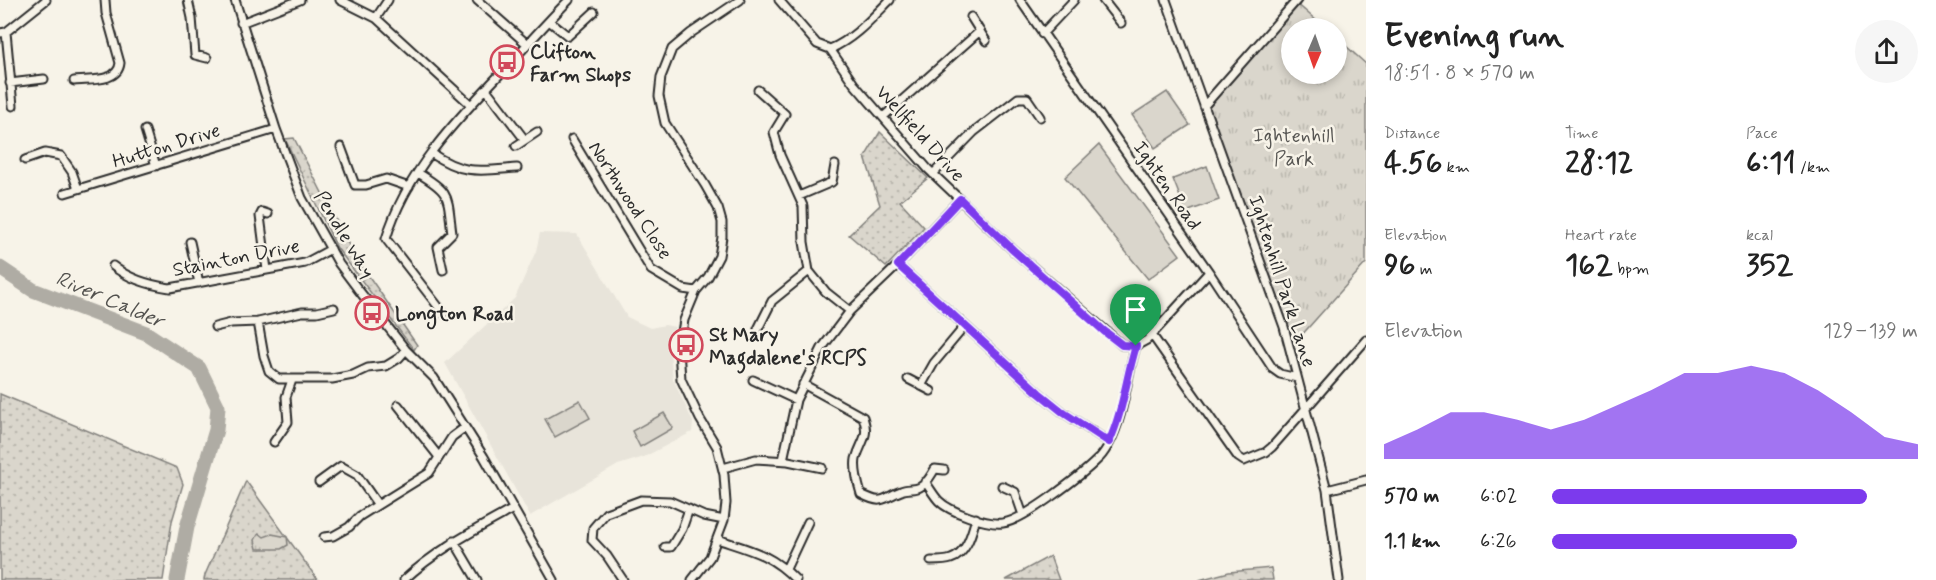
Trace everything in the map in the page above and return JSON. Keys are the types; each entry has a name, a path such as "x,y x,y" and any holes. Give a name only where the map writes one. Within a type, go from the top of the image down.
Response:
{"street":[{"path":"13,106 3,32 46,0"},
{"path":"74,81 114,76 119,71 120,63 106,13 105,0"},
{"path":"188,0 195,55 207,58"},
{"name":"Pendle Way","path":"235,0 276,129 302,198 331,249 357,288 406,350 434,378 484,457 554,580"},
{"path":"242,23 300,0"},
{"path":"340,0 376,18 470,104"},
{"path":"376,18 388,0"},
{"path":"477,0 527,44"},
{"path":"444,314 386,239 390,228 418,173 431,153 470,104 569,0"},
{"path":"692,580 710,557 724,520 726,503 723,468 717,447 681,379 679,350 682,330 696,291 708,277 719,256 722,222 718,208 665,123 659,96 661,77 672,49 691,33 740,0"},
{"name":"Wellfield Drive","path":"779,0 817,44 830,49 854,84 933,174 1013,250 1104,331 1122,345 1136,346"},
{"path":"830,49 842,44 890,0"},
{"name":"Ighten Road","path":"1020,0 1209,272 1273,369 1280,374 1297,378"},
{"path":"1042,34 1074,0"},
{"path":"1103,0 1120,22"},
{"name":"Ightenhill Park Lane","path":"1166,0 1284,327 1327,489 1339,580"},
{"path":"1204,106 1297,0"},
{"path":"549,21 568,36 594,12"},
{"path":"971,17 986,41"},
{"path":"883,117 980,31"},
{"path":"10,83 44,80"},
{"path":"486,89 525,140"},
{"path":"758,90 785,114 774,132 780,155 803,206 804,242 809,271 826,292 850,311"},
{"path":"933,174 974,132 1018,98 1027,98 1040,117"},
{"name":"Hutton Drive","path":"65,193 276,129"},
{"path":"145,130 156,166"},
{"path":"516,146 537,132"},
{"name":"Northwood Close","path":"572,139 651,270 682,289 696,291"},
{"path":"341,147 355,185 366,185 386,179 410,188"},
{"path":"25,160 45,153 61,156 72,172 78,189"},
{"path":"431,153 449,165 466,170 517,168"},
{"path":"799,196 832,182 835,165"},
{"path":"418,173 441,187 448,203 452,233 438,247 442,270"},
{"path":"783,460 796,400 822,348 850,311 898,265 960,199"},
{"path":"267,270 260,216 262,212 268,214"},
{"path":"190,242 199,283"},
{"name":"Stainton Drive","path":"113,266 123,274 153,285 170,288 305,263 331,249"},
{"path":"898,265 1039,393 1064,413 1109,442"},
{"path":"758,329 772,301 809,271"},
{"path":"925,482 939,502 961,514 1004,523 1023,515 1064,488 1100,458 1109,442 1117,425 1128,370 1136,346 1152,335 1209,272"},
{"path":"215,327 231,323 258,322 291,314 334,308"},
{"path":"258,322 269,371 279,379 332,380 353,375 368,368 386,366 399,358 406,350"},
{"path":"921,386 934,363 965,326"},
{"path":"1152,335 1238,457 1246,460 1268,450 1366,340"},
{"path":"908,379 931,391"},
{"path":"274,442 288,422 286,397 292,380"},
{"path":"753,380 796,400"},
{"path":"802,384 863,417 867,430 856,461 861,494 872,499 885,500 900,491 920,487 935,469 944,470"},
{"path":"398,405 439,457"},
{"path":"324,537 333,536 349,527 360,516 429,473 452,437 464,428"},
{"path":"723,468 756,459 783,460 822,468"},
{"path":"319,482 341,466 357,474 378,505"},
{"path":"1327,489 1366,480"},
{"path":"1002,486 1015,492 1023,515"},
{"path":"623,580 607,556 592,540 593,528 606,513 641,500 670,501 704,516 724,520"},
{"path":"404,580 456,540 513,509"},
{"path":"664,547 671,547 682,529 689,509"},
{"path":"932,561 952,559 964,549 971,536 976,518"},
{"path":"786,569 808,522"},
{"path":"717,538 763,554 786,569 796,580"},
{"path":"456,540 477,580"}],"shaded area":[{"path":"540,233 577,234 627,317 650,328 665,325 675,327 670,352 673,379 693,422 692,432 644,457 618,465 530,516 445,363 515,298 536,251"}],"green space":[{"name":"Ightenhill Park","path":"1295,2 1313,18 1281,18"},
{"name":"Ightenhill Park","path":"1281,18 1281,84 1347,84 1347,47 1366,64 1366,263 1291,347 1204,106"},
{"path":"1167,92 1190,125 1155,148 1132,115"},
{"path":"880,132 928,178 900,201 924,227 886,267 849,235 880,205 865,157"},
{"path":"294,138 354,255 417,345 414,350 337,248 285,139"},
{"path":"1099,145 1180,255 1148,279 1065,177"},
{"path":"1207,166 1219,200 1186,212 1173,179"},
{"path":"0,394 177,468 183,484 172,521 163,580 0,580"},
{"path":"580,400 590,418 555,437 545,419"},
{"path":"664,413 673,428 640,447 632,431"},
{"path":"246,481 318,580 204,580"},
{"path":"259,533 264,537 272,534 287,537 288,545 281,549 257,549 255,540"},
{"path":"1050,556 1059,580 1006,580"},
{"path":"1271,568 1273,580 1199,580 1229,572"}],"waterway":[{"name":"River Calder","path":"0,268 33,290 146,333 199,368 218,407 216,430 187,527 177,580"}],"place":[{"name":"Clifton Farm Shops","path":"507,62"},
{"name":"Longton Road","path":"372,313"},
{"name":"St Mary Magdalene's RCPS","path":"686,345"}],"route":[{"path":"960,199 1104,331 1122,345 1136,346 1128,370 1117,425 1109,442 1064,413 1039,393 898,265 960,199"}]}
